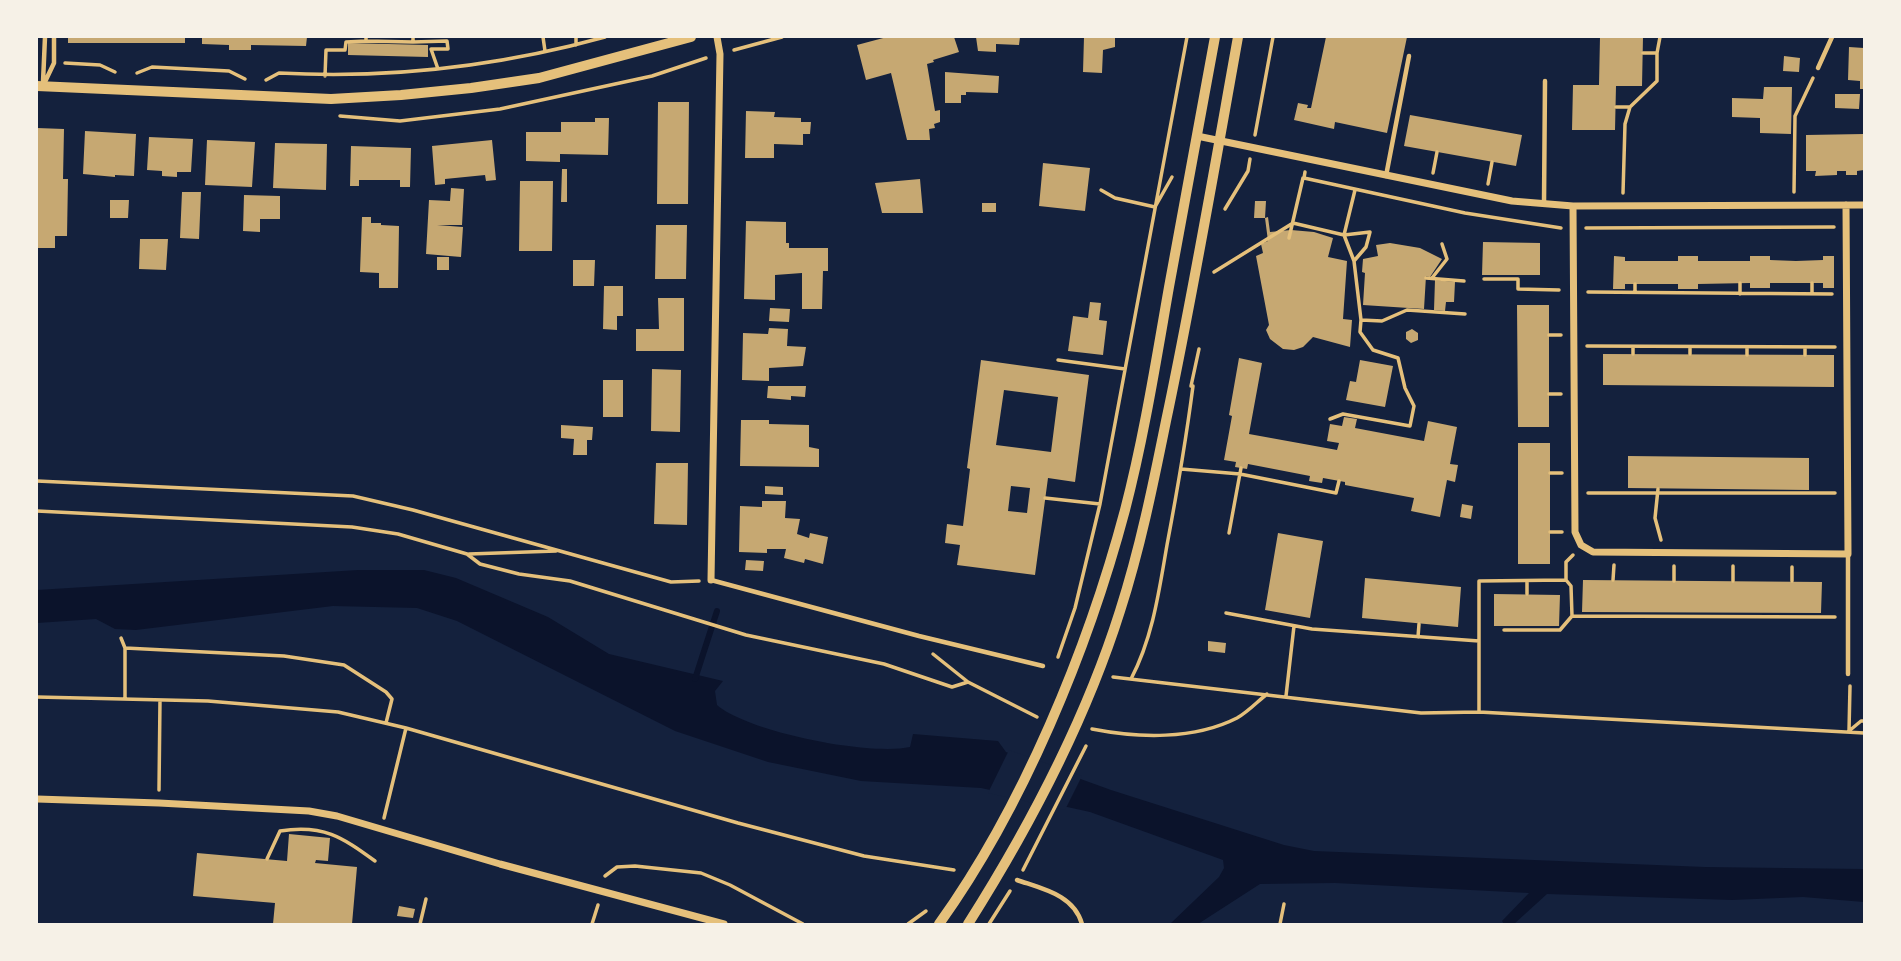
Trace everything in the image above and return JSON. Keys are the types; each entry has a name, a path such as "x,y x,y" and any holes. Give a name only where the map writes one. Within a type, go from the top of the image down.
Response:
{"street":[{"path":"40,86 331,99 401,95 471,89 539,78 691,37"},
{"path":"711,580 720,54 717,37"},
{"path":"939,924 977,865 1026,775 1066,685 1125,510 1154,371 1214,37"},
{"path":"968,924 1002,871 1049,783 1090,691 1120,612 1146,517 1176,375 1238,37"},
{"path":"1196,135 1486,196 1544,204 1864,205"},
{"path":"1573,206 1575,532 1581,545 1593,552 1848,554 1846,205"},
{"path":"37,799 309,811 382,827 500,864 724,924"}],"lane":[{"path":"40,86 45,37"},
{"path":"40,86 54,63 54,37"},
{"path":"1818,68 1832,37"},
{"path":"1386,176 1409,56"},
{"path":"1544,204 1545,81"},
{"path":"1848,554 1848,674"},
{"path":"711,580 1043,666"},
{"path":"1017,880 1064,898 1079,911 1082,924"}],"path":[{"path":"544,37 545,51"},
{"path":"576,37 576,45"},
{"path":"54,63 100,65 114,72 136,74 152,67 229,71 246,80 265,81 279,73 369,75 439,69 545,51 606,37"},
{"path":"1054,669 1075,608 1100,504 1187,37"},
{"path":"1225,209 1248,171 1273,37"},
{"path":"1623,206 1625,124 1630,107 1657,81 1660,37"},
{"path":"325,76 326,50 345,50 346,42 366,39 447,39 448,50 431,49 439,69"},
{"path":"1643,53 1657,53"},
{"path":"1793,181 1795,116 1818,68"},
{"path":"1616,107 1630,107"},
{"path":"1486,196 1492,162"},
{"path":"1289,238 1304,178"},
{"path":"1101,190 1115,198 1155,207"},
{"path":"1330,419 1343,414 1410,426 1414,406 1405,388 1399,362 1394,356 1373,350 1360,331 1354,261 1344,235 1354,190"},
{"path":"1213,272 1293,223 1344,235 1370,232 1366,247 1354,261"},
{"path":"1432,278 1447,259 1442,244"},
{"path":"1426,278 1464,281"},
{"path":"1484,279 1518,279 1518,289 1573,292 1847,294"},
{"path":"1740,283 1740,294"},
{"path":"1812,283 1812,294"},
{"path":"1635,284 1635,292"},
{"path":"1361,320 1382,321 1407,310 1465,314"},
{"path":"1573,346 1847,347"},
{"path":"1633,346 1633,354"},
{"path":"1690,347 1690,354"},
{"path":"1747,355 1748,347"},
{"path":"1805,347 1805,355"},
{"path":"1058,360 1125,369"},
{"path":"1130,679 1154,617 1181,469 1194,377"},
{"path":"1229,533 1241,468"},
{"path":"1181,469 1240,474 1336,493 1339,481"},
{"path":"37,481 353,496 413,510 671,582 711,580"},
{"path":"1659,491 1656,518 1661,534 1662,553"},
{"path":"1575,492 1848,494"},
{"path":"1045,498 1100,504"},
{"path":"37,511 352,527 398,534 467,554 562,551"},
{"path":"1504,630 1560,630 1572,616 1571,586 1566,580 1566,562 1581,545"},
{"path":"467,554 480,564 519,574 570,581 746,635 884,664 952,687 968,682"},
{"path":"1479,712 1479,581 1566,580"},
{"path":"1527,581 1527,594"},
{"path":"1226,612 1312,629 1479,641"},
{"path":"1572,616 1848,617"},
{"path":"1418,637 1419,624"},
{"path":"1286,696 1294,626"},
{"path":"121,638 125,648 125,698"},
{"path":"125,648 271,654 344,665 386,692 392,699 386,723"},
{"path":"1848,674 1849,731"},
{"path":"1114,677 1421,713 1479,712 1864,733"},
{"path":"37,697 255,703 338,712 406,728 738,823 864,856 954,870 947,880"},
{"path":"159,803 160,700"},
{"path":"1031,724 1036,713"},
{"path":"1849,731 1864,721"},
{"path":"382,827 406,728"},
{"path":"267,859 280,831 300,829 324,830 336,834 375,861"},
{"path":"591,887 617,867 682,869 701,873 730,885 803,924"},
{"path":"989,924 1017,880"},
{"path":"592,924 602,890"},
{"path":"422,924 426,899"},
{"path":"908,924 924,914 932,902"},
{"path":"1280,924 1284,904"}],"water":[{"path":"358,570 424,570 456,578 548,617 609,654 723,681 715,691 717,705 733,715 781,733 839,745 891,749 910,747 913,734 998,741 1006,752 1111,790 1284,845 1314,851 1705,867 1863,869 1864,902 1803,897 1732,900 1547,894 1514,924 1504,924 1502,921 1529,893 1335,883 1260,884 1198,924 1170,924 1219,877 1224,868 1223,860 1090,812 981,788 861,781 768,762 675,731 457,621 417,608 333,606 136,630 115,629 96,619 37,623 37,590"}],"pier":[{"path":"1009,750 1082,776 1065,810 988,793"}],"building":[{"path":"68,37 185,37 185,43 68,43"},
{"path":"202,37 307,37 306,46 251,45 251,50 229,50 229,45 202,44"},
{"path":"887,37 954,37 959,52 927,64 935,111 940,110 940,122 934,124 935,128 929,129 930,140 907,140 891,73 866,80 857,45"},
{"path":"976,37 1020,37 1019,45 996,44 996,52 978,51"},
{"path":"1084,37 1115,37 1115,47 1103,50 1102,73 1083,72"},
{"path":"1326,37 1407,37 1387,133 1335,122 1334,129 1294,120 1298,103 1311,108"},
{"path":"1600,37 1643,37 1642,86 1616,86 1615,130 1572,130 1573,85 1599,85"},
{"path":"348,43 428,45 428,57 348,55"},
{"path":"1849,47 1864,48 1864,89 1860,89 1860,81 1848,80"},
{"path":"1784,56 1800,58 1799,72 1783,71"},
{"path":"945,72 999,76 998,93 966,92 966,95 961,95 961,103 945,103"},
{"path":"1764,87 1792,87 1791,134 1760,133 1760,118 1732,117 1732,98 1763,99"},
{"path":"1835,94 1860,94 1859,109 1835,108"},
{"path":"658,102 689,102 688,204 657,204"},
{"path":"746,111 775,112 774,117 801,118 801,122 811,122 810,134 803,134 803,145 774,144 774,158 745,158"},
{"path":"1410,115 1522,135 1516,166 1404,146"},
{"path":"595,118 609,118 608,155 560,154 560,162 526,161 526,132 561,132 561,122 595,122"},
{"path":"37,128 64,129 63,179 68,179 67,236 55,236 55,248 37,248"},
{"path":"85,131 136,134 134,176 83,174"},
{"path":"1864,134 1864,170 1857,171 1857,175 1846,175 1846,171 1837,171 1837,175 1815,176 1816,171 1806,171 1806,135"},
{"path":"149,137 193,139 191,172 177,172 177,177 162,176 162,171 147,170"},
{"path":"207,140 255,142 252,187 205,185"},
{"path":"492,140 496,180 486,181 485,175 445,179 445,184 435,185 432,146"},
{"path":"275,143 327,144 326,190 273,188"},
{"path":"351,146 411,148 410,187 400,187 400,180 359,180 359,186 350,186"},
{"path":"1043,163 1090,168 1085,211 1039,206"},
{"path":"562,169 567,169 567,202 561,202"},
{"path":"920,179 923,213 882,213 875,183"},
{"path":"520,181 553,181 552,251 519,251"},
{"path":"451,188 464,189 462,225 437,225 463,227 461,257 426,254 429,200 450,201"},
{"path":"182,192 201,192 199,239 180,238"},
{"path":"244,195 280,196 280,219 260,219 260,232 243,231"},
{"path":"110,200 129,200 128,218 110,218"},
{"path":"1255,201 1266,201 1265,218 1254,218"},
{"path":"982,203 996,203 996,212 982,212"},
{"path":"362,217 371,217 371,223 399,226 398,288 379,288 379,273 360,272"},
{"path":"1268,217 1270,232 1314,232 1333,238 1328,257 1347,261 1343,319 1352,320 1350,347 1313,337 1303,347 1283,349 1270,339 1266,330 1269,325 1256,256 1263,253 1261,244 1268,241 1265,218"},
{"path":"746,221 786,222 786,243 789,243 789,248 828,248 828,271 823,271 822,309 802,309 802,273 775,275 775,300 744,299"},
{"path":"656,225 687,225 686,279 655,279"},
{"path":"140,239 168,239 166,270 139,269"},
{"path":"1483,242 1540,243 1540,275 1482,275"},
{"path":"1390,243 1420,248 1442,259 1430,277 1426,276 1424,309 1363,305 1363,259 1378,256 1376,245"},
{"path":"1614,256 1625,257 1625,261 1678,261 1678,256 1698,256 1698,261 1750,261 1750,256 1770,256 1770,260 1796,261 1823,260 1823,256 1834,256 1834,288 1823,288 1823,283 1770,283 1770,288 1750,288 1750,283 1698,284 1698,289 1678,289 1678,284 1625,284 1625,289 1613,289"},
{"path":"437,257 449,257 449,270 437,270"},
{"path":"573,260 595,260 594,286 573,286"},
{"path":"1435,280 1455,282 1454,302 1446,302 1445,311 1434,310"},
{"path":"604,286 623,286 623,316 617,316 617,330 603,329"},
{"path":"658,298 684,298 684,351 636,351 636,329 659,329"},
{"path":"1090,302 1101,303 1099,320 1107,321 1103,355 1068,351 1073,316 1088,318"},
{"path":"1517,305 1549,305 1549,427 1518,427"},
{"path":"770,308 790,309 789,322 769,321"},
{"path":"769,328 788,329 787,346 806,347 803,366 769,368 769,381 742,380 743,333 768,334"},
{"path":"1412,329 1418,333 1418,340 1411,343 1406,339 1406,332"},
{"path":"1603,354 1834,355 1834,387 1603,385"},
{"path":"1239,358 1262,363 1249,434 1337,450 1339,443 1327,441 1330,424 1342,426 1344,417 1357,419 1355,428 1424,441 1428,421 1457,427 1450,464 1458,465 1455,482 1447,480 1440,517 1411,511 1414,498 1345,485 1345,482 1323,478 1322,483 1309,481 1310,476 1248,464 1247,469 1235,467 1236,462 1224,460"},
{"path":"981,360 1089,375 1075,482 1048,478 1035,575 957,565 960,545 945,543 947,524 963,526 970,469 967,468","holes":["1004,390 1058,397 1051,452 996,445","1011,486 1030,488 1027,513 1008,511"]},
{"path":"1360,360 1393,366 1385,407 1346,400 1350,381 1356,382"},
{"path":"652,369 681,370 680,432 651,431"},
{"path":"603,380 623,380 623,417 603,417"},
{"path":"768,386 806,386 805,397 791,396 791,400 767,398"},
{"path":"741,420 809,425 809,447 819,449 819,467 740,466"},
{"path":"561,425 593,427 592,440 587,440 587,455 573,455 574,439 561,438"},
{"path":"1518,443 1550,443 1550,564 1518,564"},
{"path":"1628,456 1809,458 1809,490 1628,488"},
{"path":"656,463 688,463 687,525 654,524"},
{"path":"765,486 783,487 783,495 765,494"},
{"path":"762,501 786,501 785,518 800,519 797,534 809,538 810,533 828,537 823,564 805,559 804,563 784,558 786,549 767,549 767,553 739,552 740,506 762,507"},
{"path":"1462,504 1473,506 1471,519 1460,517"},
{"path":"1278,533 1323,541 1310,618 1265,610"},
{"path":"746,560 764,561 763,571 745,570"},
{"path":"1365,578 1461,587 1458,627 1362,618"},
{"path":"1583,580 1822,582 1821,613 1582,612"},
{"path":"1494,594 1560,595 1559,626 1494,626"},
{"path":"1208,641 1226,643 1225,653 1208,651"},
{"path":"289,834 330,838 328,861 316,860 315,863 357,867 352,924 273,924 275,903 193,896 197,853 287,861"},
{"path":"399,906 415,909 413,918 397,916"}],"waterway":[{"path":"695,679 717,611"}]}
